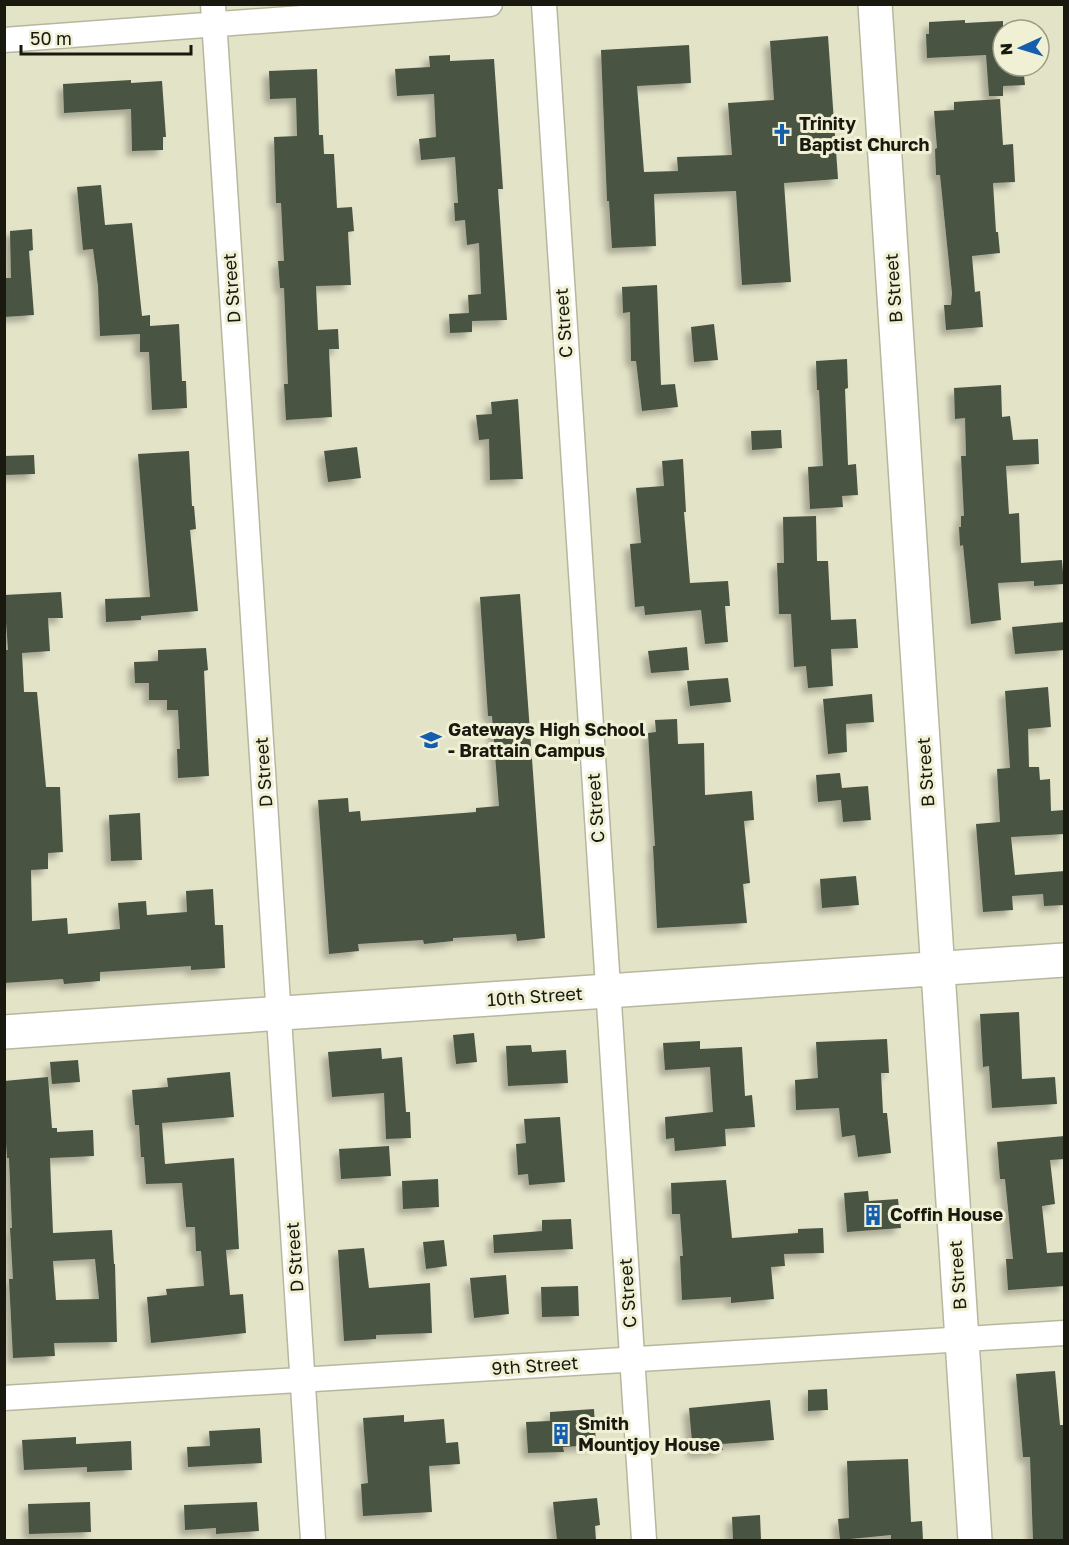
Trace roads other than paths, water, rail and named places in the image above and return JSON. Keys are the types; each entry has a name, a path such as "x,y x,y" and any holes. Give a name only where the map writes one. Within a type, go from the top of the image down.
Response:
{"street":[{"path":"4,40 214,14 490,4"},
{"name":"C Street","path":"544,4 644,1540"},
{"name":"B Street","path":"875,4 975,1540"},
{"name":"D Street","path":"214,14 313,1540"},
{"name":"10th Street","path":"4,1032 1065,960"},
{"name":"9th Street","path":"4,1398 1065,1333"}],"place":[{"name":"Trinity Baptist Church","path":"782,134"},
{"name":"Gateways High School - Brattain Campus","path":"431,740"},
{"name":"Coffin House","path":"873,1215"},
{"name":"Smith Mountjoy House","path":"561,1434"}]}
